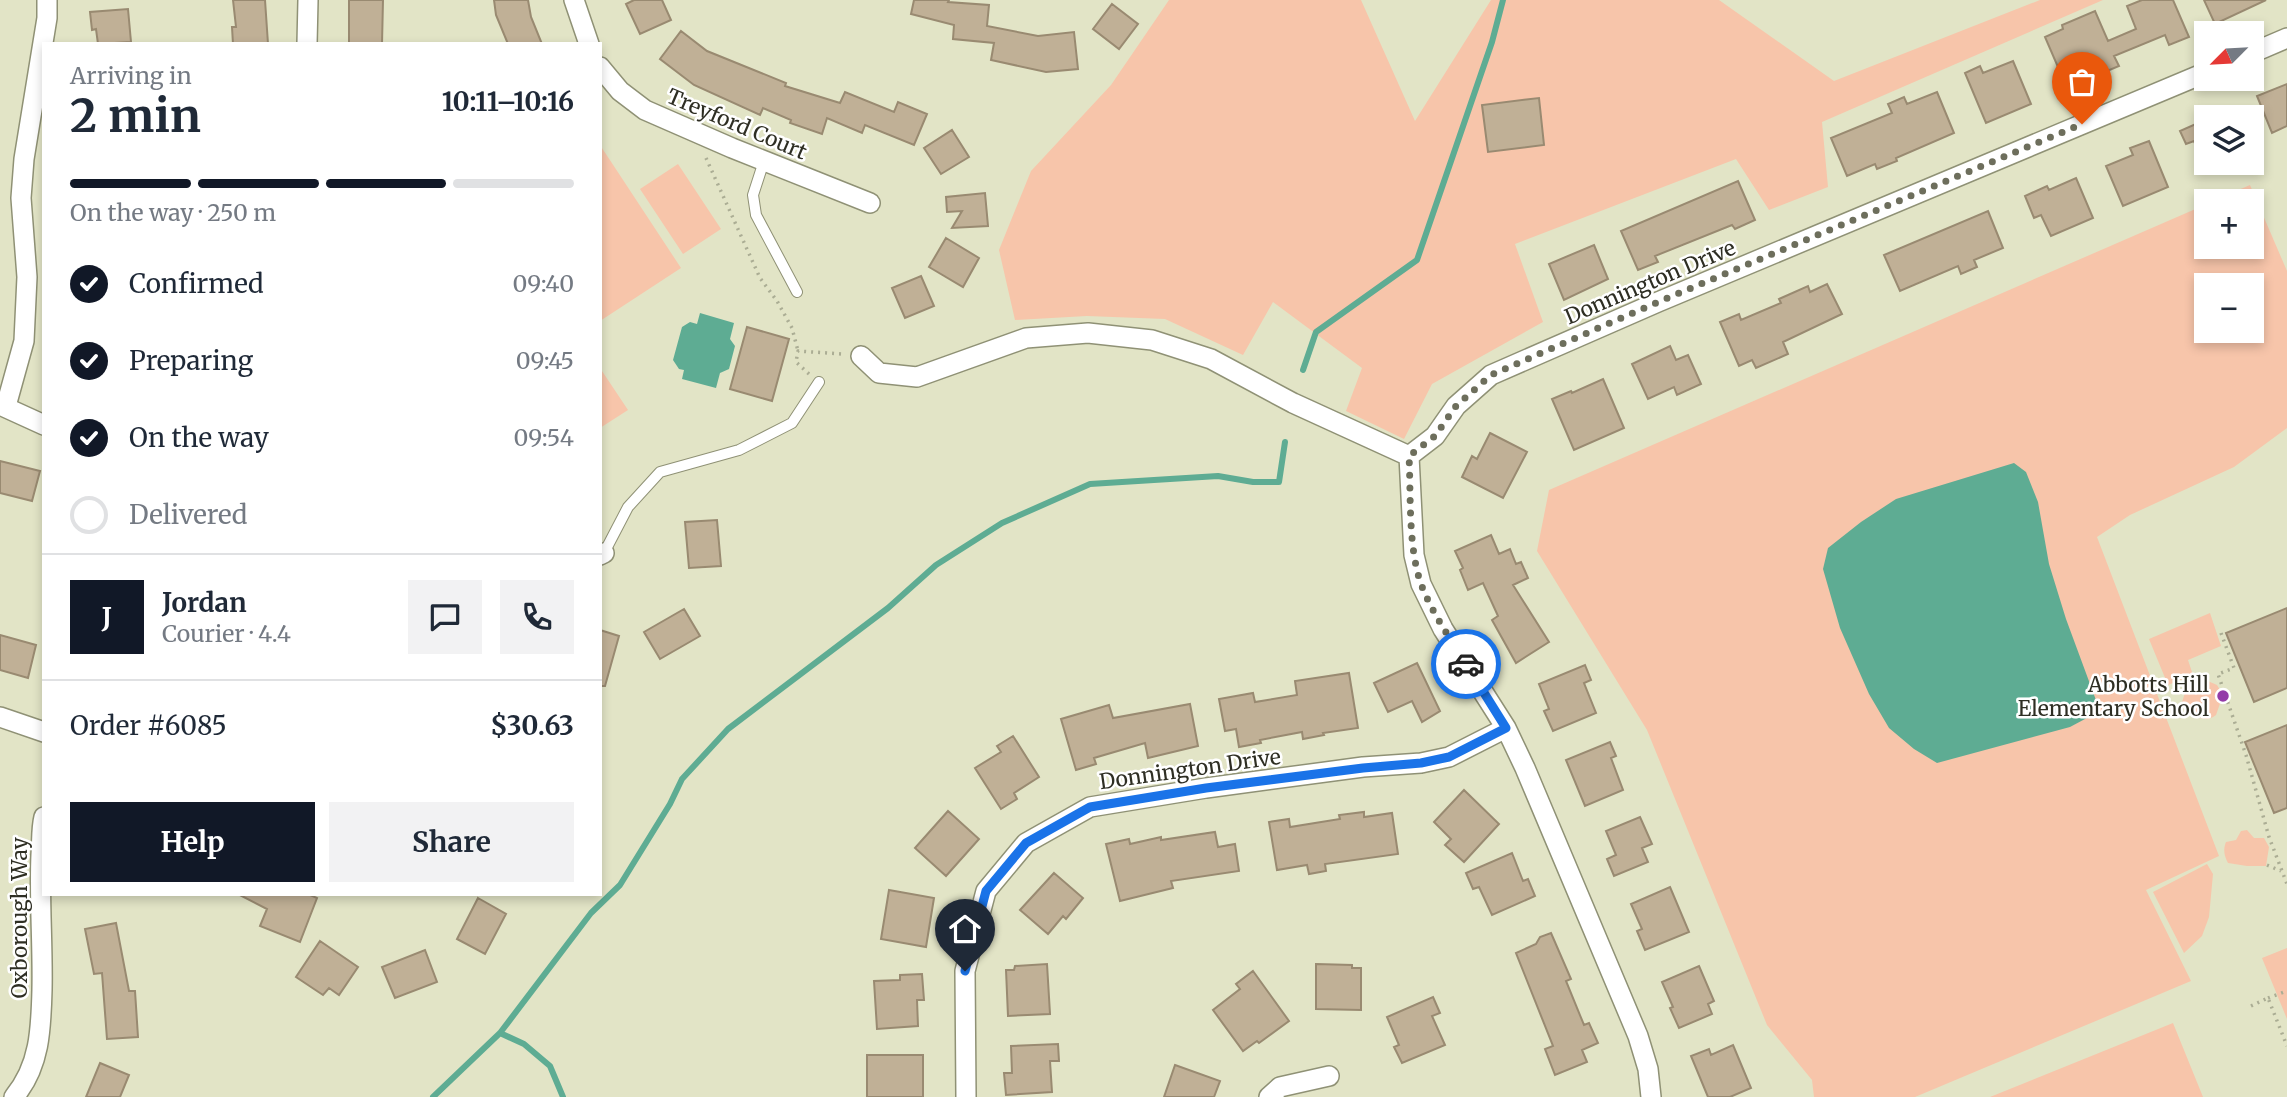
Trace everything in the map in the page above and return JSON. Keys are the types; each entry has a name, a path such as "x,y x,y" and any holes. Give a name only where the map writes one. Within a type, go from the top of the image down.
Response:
{"street":[{"path":"43,42 47,0"},
{"path":"307,42 308,0"},
{"path":"574,0 588,42"},
{"path":"2264,47 2287,38"},
{"path":"42,49 24,159 21,198 27,277 24,341 3,405 42,424"},
{"name":"Treyford Court","path":"602,69 620,91 645,110 870,203"},
{"name":"Donnington Drive","path":"1409,456 1435,436 1456,406 1491,375 1658,302 2194,77"},
{"path":"861,356 879,373 917,377 1026,338 1088,333 1152,340 1211,359 1293,403 1409,456 1414,555 1421,584 1444,629 1506,728 1525,768 1638,1036 1648,1069 1651,1097"},
{"path":"0,717 42,731"},
{"name":"Donnington Drive","path":"967,1097 965,971 986,891 1026,843 1090,807 1206,788 1421,763 1449,757 1506,728"},
{"name":"Oxborough Way","path":"14,1097 24,1084 36,1057 41,1027 42,848"},
{"path":"1269,1097 1280,1087 1329,1076"}],"lane":[{"path":"764,161 753,195 756,215 797,292"},
{"path":"602,554 628,507 660,472 739,450 792,423 819,382"}],"path":[{"path":"705,154 710,171 760,278 792,328 798,351 796,362 819,382"},
{"path":"798,351 861,356"},
{"path":"2212,682 2218,674 2234,668 2221,633"},
{"path":"2218,674 2246,755 2269,838 2287,884"},
{"path":"2267,865 2282,872"},
{"path":"2251,1006 2287,991"},
{"path":"2267,998 2287,1046"}],"shaded area":[{"path":"1169,0 1361,0 1415,121 1491,0 1719,0 1834,81 2040,0 2103,0 1822,122 1828,187 1769,210 1736,159 1515,244 1543,322 1432,384 1404,439 1346,411 1362,368 1273,302 1243,355 1165,319 1087,316 1015,320 999,250 1031,171 1111,85"},
{"path":"602,148 681,268 602,320"},
{"path":"678,164 721,229 683,254 640,189"},
{"path":"2194,210 2194,259 2264,259 2264,218 2287,271 2287,428 2234,467 2130,515 2097,537 2219,856 2146,890 2191,981 1915,1097 1814,1097 1812,1080 1767,1025 1647,730 1537,551 1549,490"},
{"path":"700,313 734,323 730,339 735,346 729,369 720,373 716,388 682,379 684,370 679,369 673,360 682,327 690,322 697,324"},
{"path":"602,371 628,410 602,427"},
{"path":"2014,463 2026,472 2038,502 2049,564 2100,711 2070,727 1937,763 1914,749 1889,728 1869,694 1840,628 1823,569 1828,548 1896,499"},
{"path":"2210,613 2221,646 2188,660 2193,675 2168,685 2149,639"},
{"path":"2201,678 2217,685 2223,695 2216,715 2207,719 2193,714 2182,702 2187,687"},
{"path":"2247,830 2254,838 2264,838 2269,847 2266,866 2228,863 2224,852 2226,842 2236,840 2241,831"},
{"path":"2207,864 2213,874 2209,917 2202,936 2184,953 2153,892"},
{"path":"2287,948 2287,1019 2262,958"},
{"path":"2173,1023 2203,1097 1990,1097"}],"building":[{"path":"233,0 265,0 268,42 233,42 232,27 236,27"},
{"path":"349,0 383,0 382,42 349,42"},
{"path":"494,0 528,0 531,17 541,42 507,42 496,15"},
{"path":"634,0 662,0 671,20 640,34 626,4"},
{"path":"914,0 949,0 948,2 989,5 987,26 1038,36 1074,32 1078,69 1046,72 991,60 994,43 953,39 954,25 911,14"},
{"path":"2142,0 2173,0 2189,37 2169,45 2165,35 2114,56 2119,66 2067,88 2045,37 2063,29 2062,25 2095,11 2108,41 2136,29 2127,6"},
{"path":"2204,0 2266,0 2221,21 2214,21"},
{"path":"1112,4 1138,24 1119,49 1093,29"},
{"path":"128,9 131,42 98,42 96,29 92,30 90,12"},
{"path":"681,31 707,51 786,83 785,86 840,103 845,92 894,112 898,102 927,114 914,145 865,125 862,133 827,118 822,134 790,123 791,120 763,108 760,115 694,85 660,59"},
{"path":"2013,61 2031,104 1986,123 1965,73 1980,66 1983,73"},
{"path":"2287,84 2287,126 2272,133 2264,113 2264,105 2261,105 2257,96"},
{"path":"1937,92 1954,133 1896,158 1897,161 1877,169 1875,164 1847,176 1831,138 1892,113 1888,104 1904,97 1907,104"},
{"path":"1539,98 1544,145 1488,152 1482,105"},
{"path":"2194,125 2194,141 2186,144 2180,131"},
{"path":"952,130 969,157 941,174 924,148"},
{"path":"2149,141 2168,187 2123,206 2106,166 2133,155 2130,148"},
{"path":"2076,178 2093,218 2051,236 2041,215 2034,218 2025,196 2047,186 2049,190"},
{"path":"1738,181 1755,220 1735,229 1732,225 1655,256 1658,262 1638,270 1621,231"},
{"path":"985,193 988,226 952,228 962,211 947,212 946,197"},
{"path":"1988,211 2003,248 1974,260 1977,267 1961,274 1958,266 1900,291 1884,255"},
{"path":"946,238 979,258 963,287 929,267"},
{"path":"1594,245 1608,279 1564,300 1549,264"},
{"path":"921,276 934,306 905,318 892,288"},
{"path":"1827,284 1842,314 1783,342 1788,354 1756,368 1752,360 1739,366 1720,322 1739,314 1741,320 1781,303 1779,299 1808,286 1810,292"},
{"path":"747,327 789,339 772,401 730,389"},
{"path":"1670,346 1676,360 1688,355 1701,384 1677,395 1674,387 1648,399 1632,364"},
{"path":"1603,379 1624,428 1574,450 1552,399"},
{"path":"1490,433 1527,452 1503,498 1462,477 1472,456 1477,459"},
{"path":"0,461 40,471 32,501 0,493"},
{"path":"717,520 721,566 689,568 685,522"},
{"path":"1491,535 1499,554 1510,549 1516,564 1521,562 1528,578 1513,585 1549,642 1516,663 1492,620 1498,616 1483,583 1468,590 1460,570 1463,568 1455,551"},
{"path":"2287,608 2287,688 2254,702 2226,633"},
{"path":"684,609 700,636 660,659 644,632"},
{"path":"602,631 619,636 605,686 602,686"},
{"path":"0,635 36,645 28,678 0,670"},
{"path":"1417,663 1440,711 1422,722 1412,701 1388,712 1374,683"},
{"path":"1585,665 1591,680 1584,683 1596,713 1553,731 1544,711 1549,709 1539,684"},
{"path":"1349,673 1358,728 1303,739 1302,732 1239,747 1236,729 1225,731 1219,699 1253,693 1255,702 1297,695 1295,681"},
{"path":"1190,704 1198,746 1148,758 1145,743 1094,758 1096,764 1076,770 1061,719 1109,705 1113,718"},
{"path":"2287,725 2287,808 2274,813 2245,742"},
{"path":"1013,736 1039,777 1014,793 1017,799 1001,809 975,768 1001,752 997,746"},
{"path":"1610,742 1616,756 1611,758 1623,790 1585,806 1566,760"},
{"path":"1464,790 1499,824 1464,862 1445,845 1451,839 1434,822"},
{"path":"948,811 979,839 946,876 915,848"},
{"path":"1364,812 1364,817 1392,813 1398,854 1325,864 1326,871 1309,874 1307,865 1277,870 1269,822 1289,819 1290,827"},
{"path":"1640,817 1652,844 1642,848 1648,862 1614,876 1607,859 1616,855 1606,831"},
{"path":"1215,832 1218,847 1235,844 1239,871 1171,881 1173,888 1120,901 1106,844 1129,839 1130,844 1161,837 1161,840"},
{"path":"1512,853 1523,881 1528,879 1535,896 1492,915 1479,887 1473,889 1466,873"},
{"path":"1054,873 1083,898 1066,919 1063,916 1048,934 1020,910"},
{"path":"1670,887 1689,932 1645,950 1637,931 1642,929 1631,904"},
{"path":"889,890 934,898 926,947 881,939"},
{"path":"242,896 317,898 300,942 260,926 267,909"},
{"path":"478,898 506,914 485,954 457,939"},
{"path":"116,923 129,991 135,991 138,1037 107,1039 102,973 94,974 85,929"},
{"path":"1551,933 1571,979 1566,981 1584,1025 1589,1023 1598,1043 1582,1050 1587,1062 1555,1075 1545,1049 1553,1046 1516,953 1536,944 1540,937"},
{"path":"320,941 358,967 339,995 329,988 323,995 296,977"},
{"path":"425,950 437,982 395,998 382,967"},
{"path":"1047,964 1050,1014 1008,1016 1006,970 1014,970 1015,966"},
{"path":"1316,964 1352,965 1352,968 1361,968 1361,1010 1316,1009"},
{"path":"1699,966 1714,1001 1708,1004 1712,1014 1679,1028 1662,982"},
{"path":"1253,971 1289,1021 1243,1051 1213,1010 1240,989 1236,984"},
{"path":"922,974 924,1000 917,1000 918,1026 877,1029 874,981 900,980 900,975"},
{"path":"1433,997 1440,1013 1432,1016 1445,1045 1402,1063 1394,1047 1399,1045 1387,1017"},
{"path":"1058,1044 1059,1061 1050,1061 1052,1092 1006,1095 1004,1073 1012,1073 1011,1046"},
{"path":"1733,1045 1751,1088 1730,1097 1708,1097 1691,1056 1709,1049 1711,1055"},
{"path":"867,1055 923,1055 923,1097 867,1097"},
{"path":"100,1063 129,1075 120,1097 86,1097"},
{"path":"1175,1065 1220,1081 1214,1097 1164,1097"}],"waterway":[{"path":"1303,370 1316,332 1417,260 1492,42 1503,0"},
{"path":"433,1097 500,1033 591,913 620,885 670,804 682,779 728,729 888,608 936,565 1002,523 1090,484 1218,476 1253,482 1279,482 1285,442"},
{"path":"500,1033 524,1044 550,1066 563,1097"}],"way so far":[{"path":"1466,664 1421,584 1414,555 1409,456 1435,436 1456,406 1491,375 2082,124"}],"place":[{"name":"Abbotts Hill Elementary School","path":"2223,696"}],"route":[{"path":"965,971 986,891 1026,843 1090,807 1206,788 1363,768 1392,767 1449,757 1506,728 1466,664"}]}
